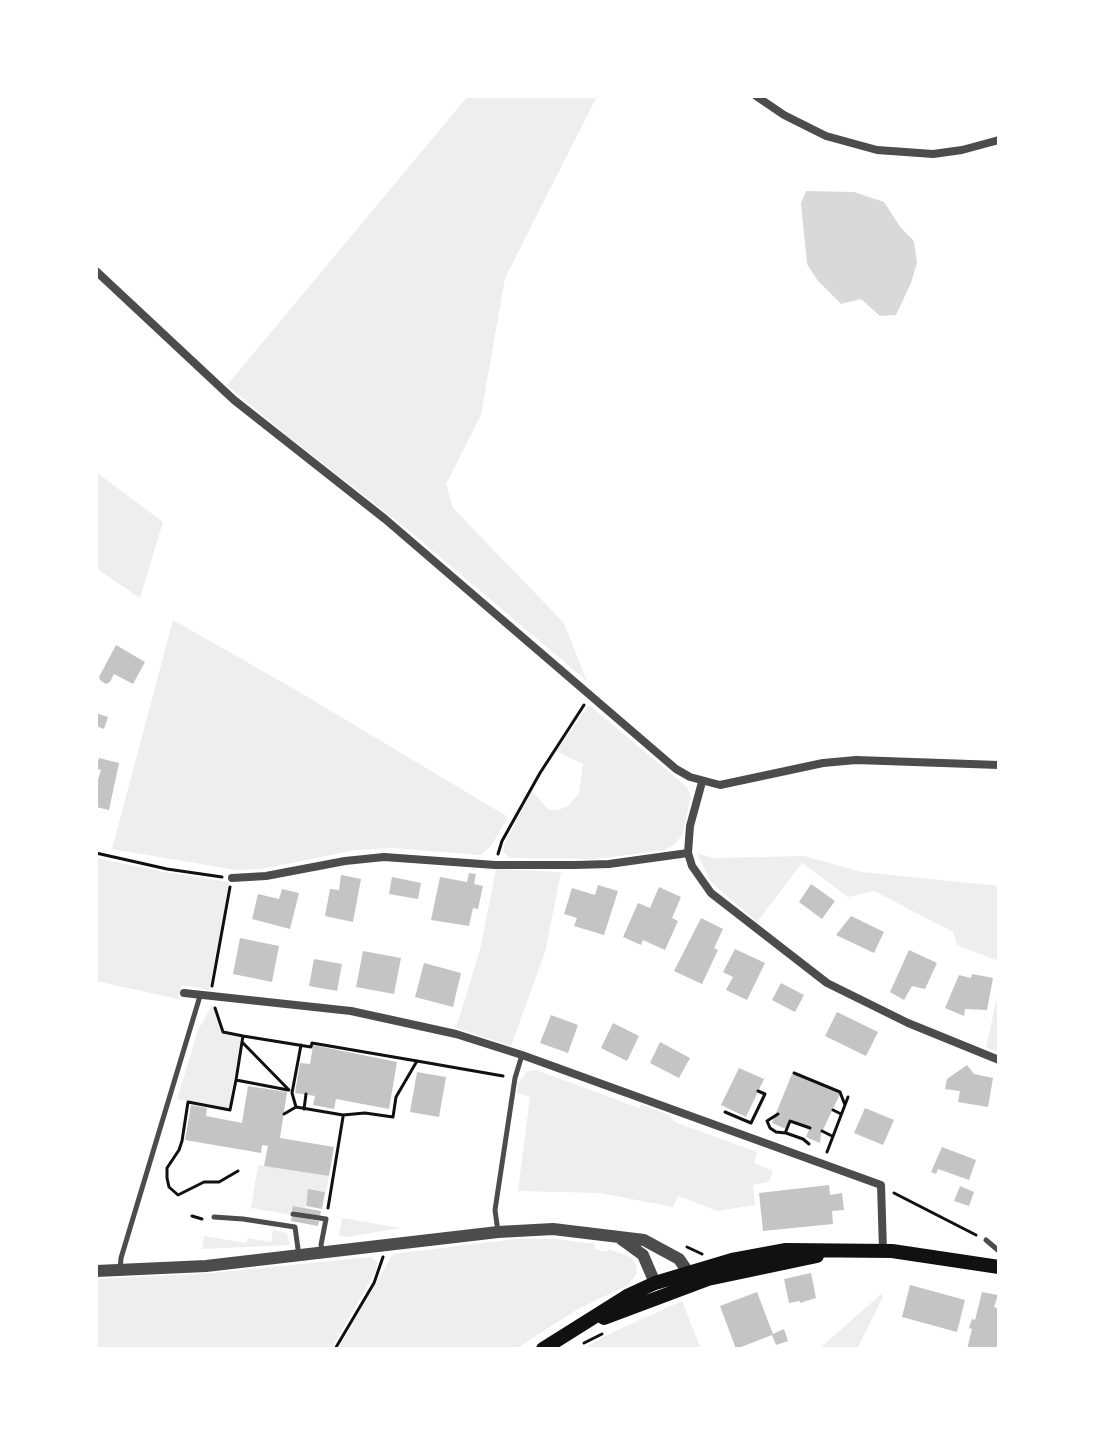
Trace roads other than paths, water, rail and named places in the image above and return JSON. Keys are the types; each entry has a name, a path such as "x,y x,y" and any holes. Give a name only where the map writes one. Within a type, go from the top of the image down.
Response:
{"main road":[{"path":"570,1332 677,1289 750,1269 857,1249"},
{"path":"543,1349 629,1295 655,1283 688,1272 786,1250 883,1250 999,1267"},
{"path":"677,1289 688,1272"},
{"path":"655,1283 677,1289"}],"street":[{"path":"756,96 784,115 826,136 877,150 933,154 999,140"},
{"path":"96,271 234,400 385,519 676,769 702,782 720,785 823,763 856,760 999,765"},
{"path":"702,782 690,826 688,853 692,866 711,893 827,983 908,1023 999,1060"},
{"path":"232,878 266,876 384,857 495,865 609,864 688,853"},
{"path":"184,993 351,1011 456,1034 881,1185 883,1250"},
{"path":"96,1271 206,1266 498,1232 553,1229 631,1237 657,1245 679,1259 688,1272"},
{"path":"611,1235 630,1244 643,1255 655,1283"}],"lane":[{"path":"120,1271 121,1258 205,996"},
{"path":"498,1232 495,1210 515,1078 522,1055"},
{"path":"293,1214 326,1219 321,1245 323,1254"},
{"path":"214,1217 295,1227 299,1257"},
{"path":"986,1240 999,1251"}]}
